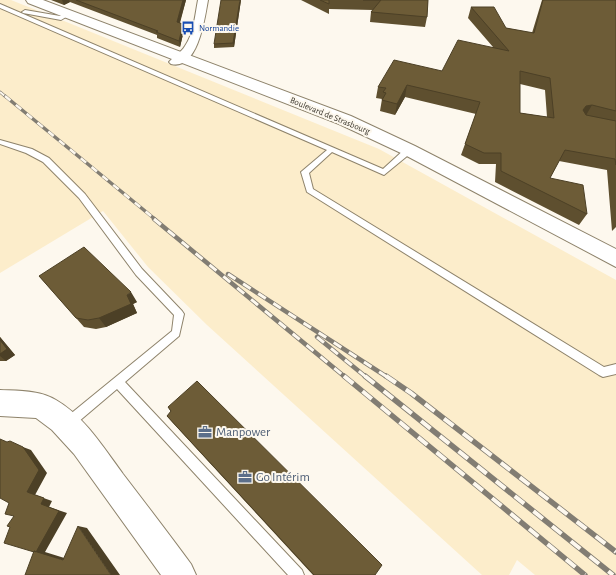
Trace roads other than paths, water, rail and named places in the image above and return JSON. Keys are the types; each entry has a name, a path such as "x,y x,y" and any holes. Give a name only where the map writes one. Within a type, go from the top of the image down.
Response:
{"street":[{"name":"Boulevard de Strasbourg","path":"32,0 179,60 345,120 409,150 616,259"},
{"path":"179,60 194,44 203,0"},
{"path":"0,403 26,404 46,409 84,444 180,575"}],"lane":[{"path":"0,6 61,18 68,14"},
{"path":"10,9 384,172 409,150"},
{"path":"0,142 29,151 46,160 82,196 140,272 179,314 176,333 65,426"},
{"path":"332,149 305,172 310,190 603,372 616,369"},
{"path":"118,382 297,575"}],"railway":[{"path":"0,92 6,97"},
{"path":"5,96 156,220"},
{"path":"154,219 345,377"},
{"path":"228,274 387,377"},
{"path":"317,337 366,377"},
{"path":"344,376 585,575"},
{"path":"365,376 613,575"},
{"path":"386,376 411,393 616,552"}],"place":[{"name":"Normandie","path":"188,28"},
{"name":"Manpower","path":"205,432"},
{"name":"Go Intérim","path":"245,477"}]}
